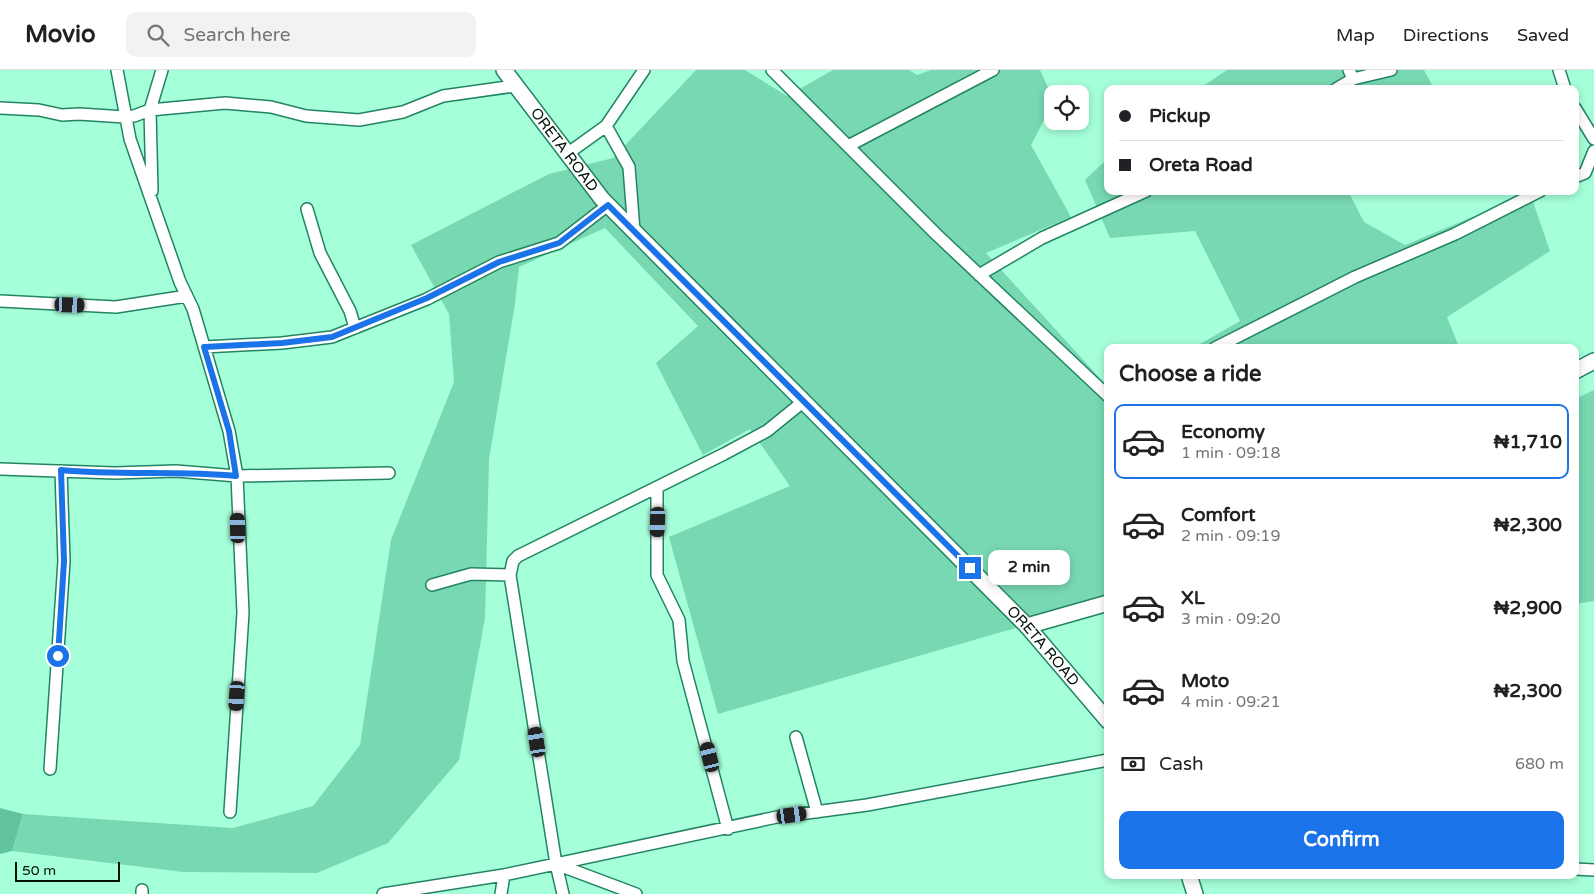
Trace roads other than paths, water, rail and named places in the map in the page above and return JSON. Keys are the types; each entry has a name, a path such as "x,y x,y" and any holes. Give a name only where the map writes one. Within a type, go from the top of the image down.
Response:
{"street":[{"path":"117,70 130,139 193,308 229,431 236,476 243,613 230,812"},
{"path":"152,200 150,110 162,70"},
{"name":"ORETA ROAD","path":"504,70 514,86 608,205 1027,626 1104,716"},
{"path":"567,154 606,126 644,70"},
{"path":"772,70 979,275 1104,392"},
{"path":"848,146 993,70"},
{"path":"1340,85 1351,74 1391,70"},
{"path":"1559,70 1564,85"},
{"path":"0,108 39,110 62,115 79,114 125,117 150,110 225,104 263,106 306,116 359,120 403,112 443,96 514,86"},
{"path":"1579,112 1590,123 1594,139"},
{"path":"606,126 629,167 634,231"},
{"path":"1579,175 1585,173 1594,151"},
{"path":"979,275 1042,238 1137,195"},
{"path":"1223,344 1355,277 1455,234 1532,195"},
{"path":"204,347 325,338 355,328 427,298 499,262 559,243 608,205"},
{"path":"308,209 320,253 350,311 355,328"},
{"path":"0,301 116,307 187,296"},
{"path":"1579,369 1594,361"},
{"path":"563,894 556,864 510,575 513,561 518,556 657,488 767,431 804,401"},
{"path":"0,468 115,473 193,472 236,476 389,473"},
{"path":"50,769 64,561 61,470"},
{"path":"657,488 657,575 679,620 684,661 728,829"},
{"path":"432,585 471,574 510,575"},
{"path":"1027,626 1104,604"},
{"path":"796,736 817,812"},
{"path":"383,894 504,875 728,829 777,817 817,812 1104,761"},
{"path":"556,864 636,894"},
{"path":"1579,868 1594,870"},
{"path":"501,894 504,875"},
{"path":"1190,879 1195,894"}]}
